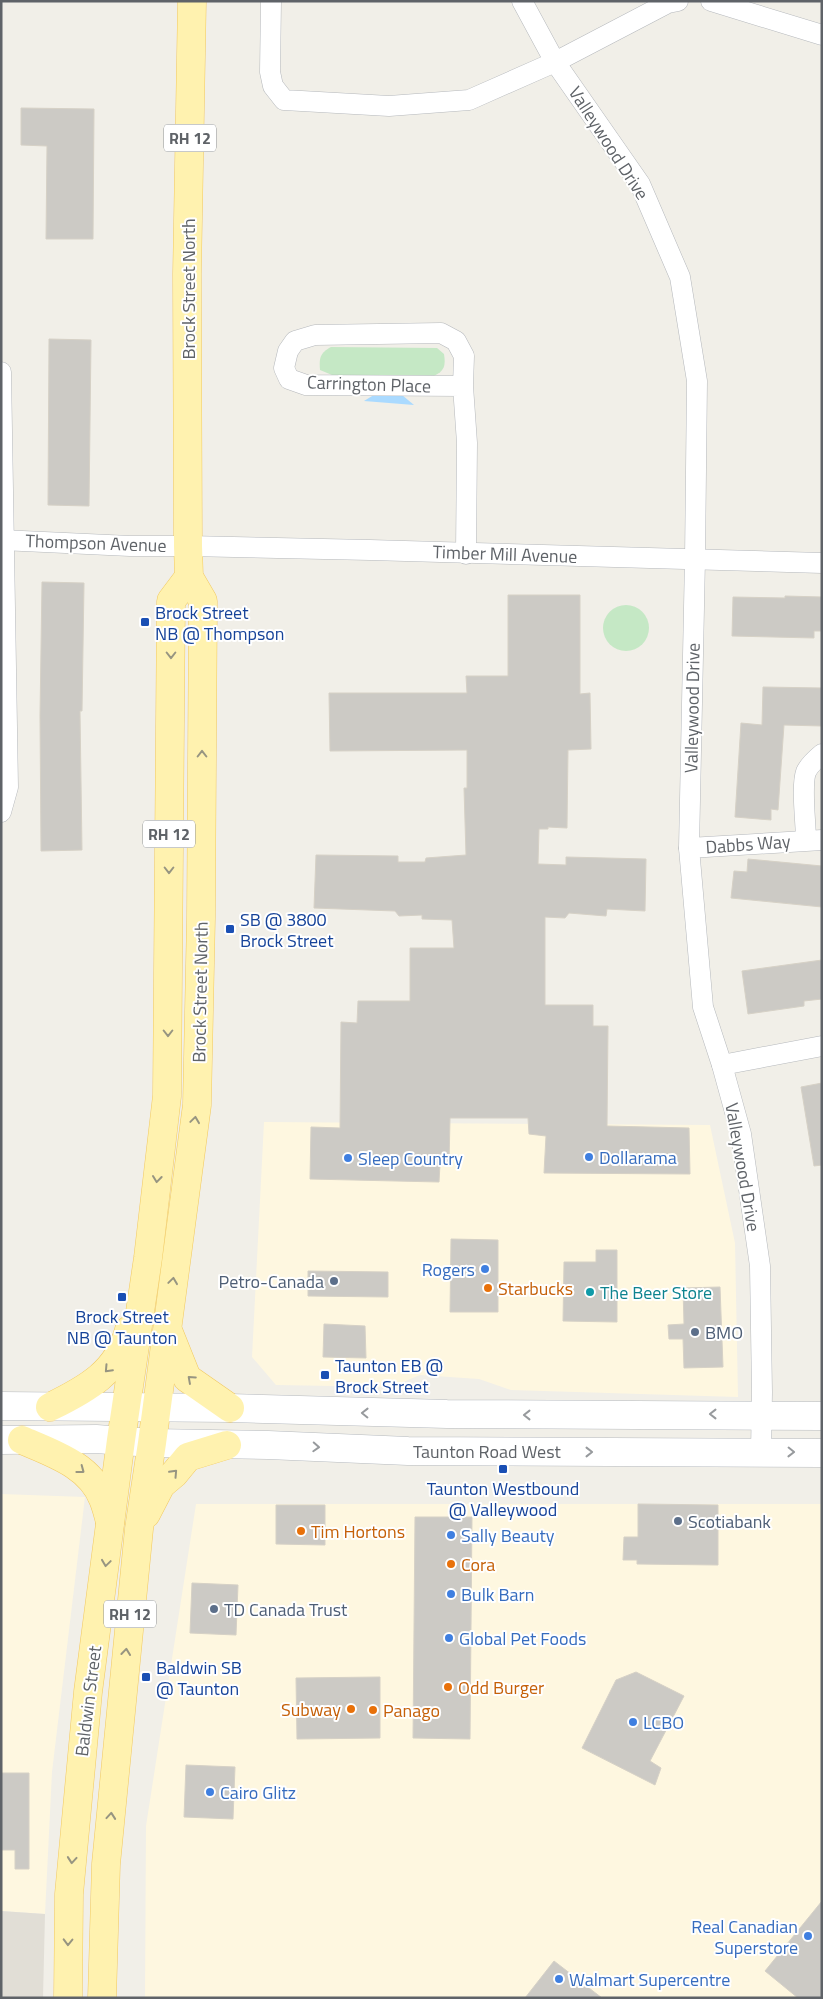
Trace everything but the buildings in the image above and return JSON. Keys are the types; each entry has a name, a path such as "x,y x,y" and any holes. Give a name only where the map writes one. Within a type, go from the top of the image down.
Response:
{"main road":[{"name":"Brock Street North","path":"157,1408 197,1105 200,1024 203,601 189,577 188,546 187,274 192,1"},
{"name":"Brock Street North","path":"148,1258 167,1096 171,601 189,577"},
{"path":"50,1406 76,1394 97,1381 114,1362 127,1338 148,1258"},
{"name":"Baldwin Street","path":"68,1998 69,1894 88,1692 121,1440 148,1258"},
{"path":"167,1329 186,1378 230,1408"},
{"name":"Taunton Road West","path":"1,1406 230,1408 402,1414 762,1414 822,1416"},
{"name":"Baldwin Street","path":"102,1998 106,1864 139,1529 157,1408"},
{"path":"12,1440 60,1457 81,1469 91,1479 103,1497 111,1526"},
{"name":"Taunton Road West","path":"12,1440 121,1440 152,1443 418,1451 822,1453"},
{"path":"139,1529 161,1485 174,1474 188,1457 227,1445"}],"street":[{"path":"271,1 270,72 273,86 284,100 389,106 470,100 554,62 668,3 678,1"},
{"name":"Valleywood Drive","path":"522,1 554,62 640,184 680,277 697,381 696,559 689,848 703,1007 722,1065 741,1134 760,1266 761,1452"},
{"path":"711,1 822,35"},
{"name":"Carrington Place","path":"463,386 306,384 290,379 284,368 288,351 295,341 315,335 441,332 456,340 464,356 463,386 467,443 466,554"},
{"path":"1,372 8,787 1,812"},
{"name":"Thompson Avenue","path":"3,540 130,546 188,546"},
{"name":"Timber Mill Avenue","path":"188,546 822,563"},
{"name":"Dabbs Way","path":"689,848 814,840 804,790 806,772 814,760 822,754"},
{"path":"722,1065 822,1046"}],"shaded area":[{"path":"264,1122 710,1125 735,1243 738,1397 511,1390 479,1379 420,1375 391,1387 276,1385 252,1357"},
{"path":"1,1494 85,1497 52,1772 45,1914 1,1911"},
{"path":"196,1504 822,1504 822,1998 145,1998 146,1826"},
{"path":"1,1911 45,1914 43,1998 1,1998"}],"green space":[{"path":"331,347 437,348 444,354 445,362 442,370 434,376 332,375 320,370 322,354"},
{"path":"622,605 630,605 639,609 645,615 649,628 645,641 639,647 630,651 622,651 613,647 607,641 603,632 603,624 607,615 613,609"}],"water":[{"path":"390,385 414,405 364,401"}],"place":[{"name":"Brock Street NB @ Thompson","path":"145,622"},
{"name":"SB @ 3800 Brock Street","path":"230,929"},
{"name":"Dollarama","path":"589,1157"},
{"name":"Sleep Country","path":"348,1158"},
{"name":"Rogers","path":"485,1269"},
{"name":"Petro-Canada","path":"334,1281"},
{"name":"Starbucks","path":"488,1288"},
{"name":"The Beer Store","path":"590,1292"},
{"name":"Brock Street NB @ Taunton","path":"122,1297"},
{"name":"BMO","path":"695,1332"},
{"name":"Taunton EB @ Brock Street","path":"325,1375"},
{"name":"Taunton Westbound @ Valleywood","path":"503,1469"},
{"name":"Scotiabank","path":"678,1521"},
{"name":"Tim Hortons","path":"301,1531"},
{"name":"Sally Beauty","path":"451,1535"},
{"name":"Cora","path":"451,1564"},
{"name":"Bulk Barn","path":"451,1594"},
{"name":"TD Canada Trust","path":"214,1609"},
{"name":"Global Pet Foods","path":"449,1638"},
{"name":"Baldwin SB @ Taunton","path":"146,1677"},
{"name":"Odd Burger","path":"448,1687"},
{"name":"Subway","path":"351,1709"},
{"name":"Panago","path":"373,1710"},
{"name":"LCBO","path":"633,1722"},
{"name":"Cairo Glitz","path":"210,1792"},
{"name":"Real Canadian Superstore","path":"808,1936"},
{"name":"Walmart Supercentre","path":"559,1979"}]}
